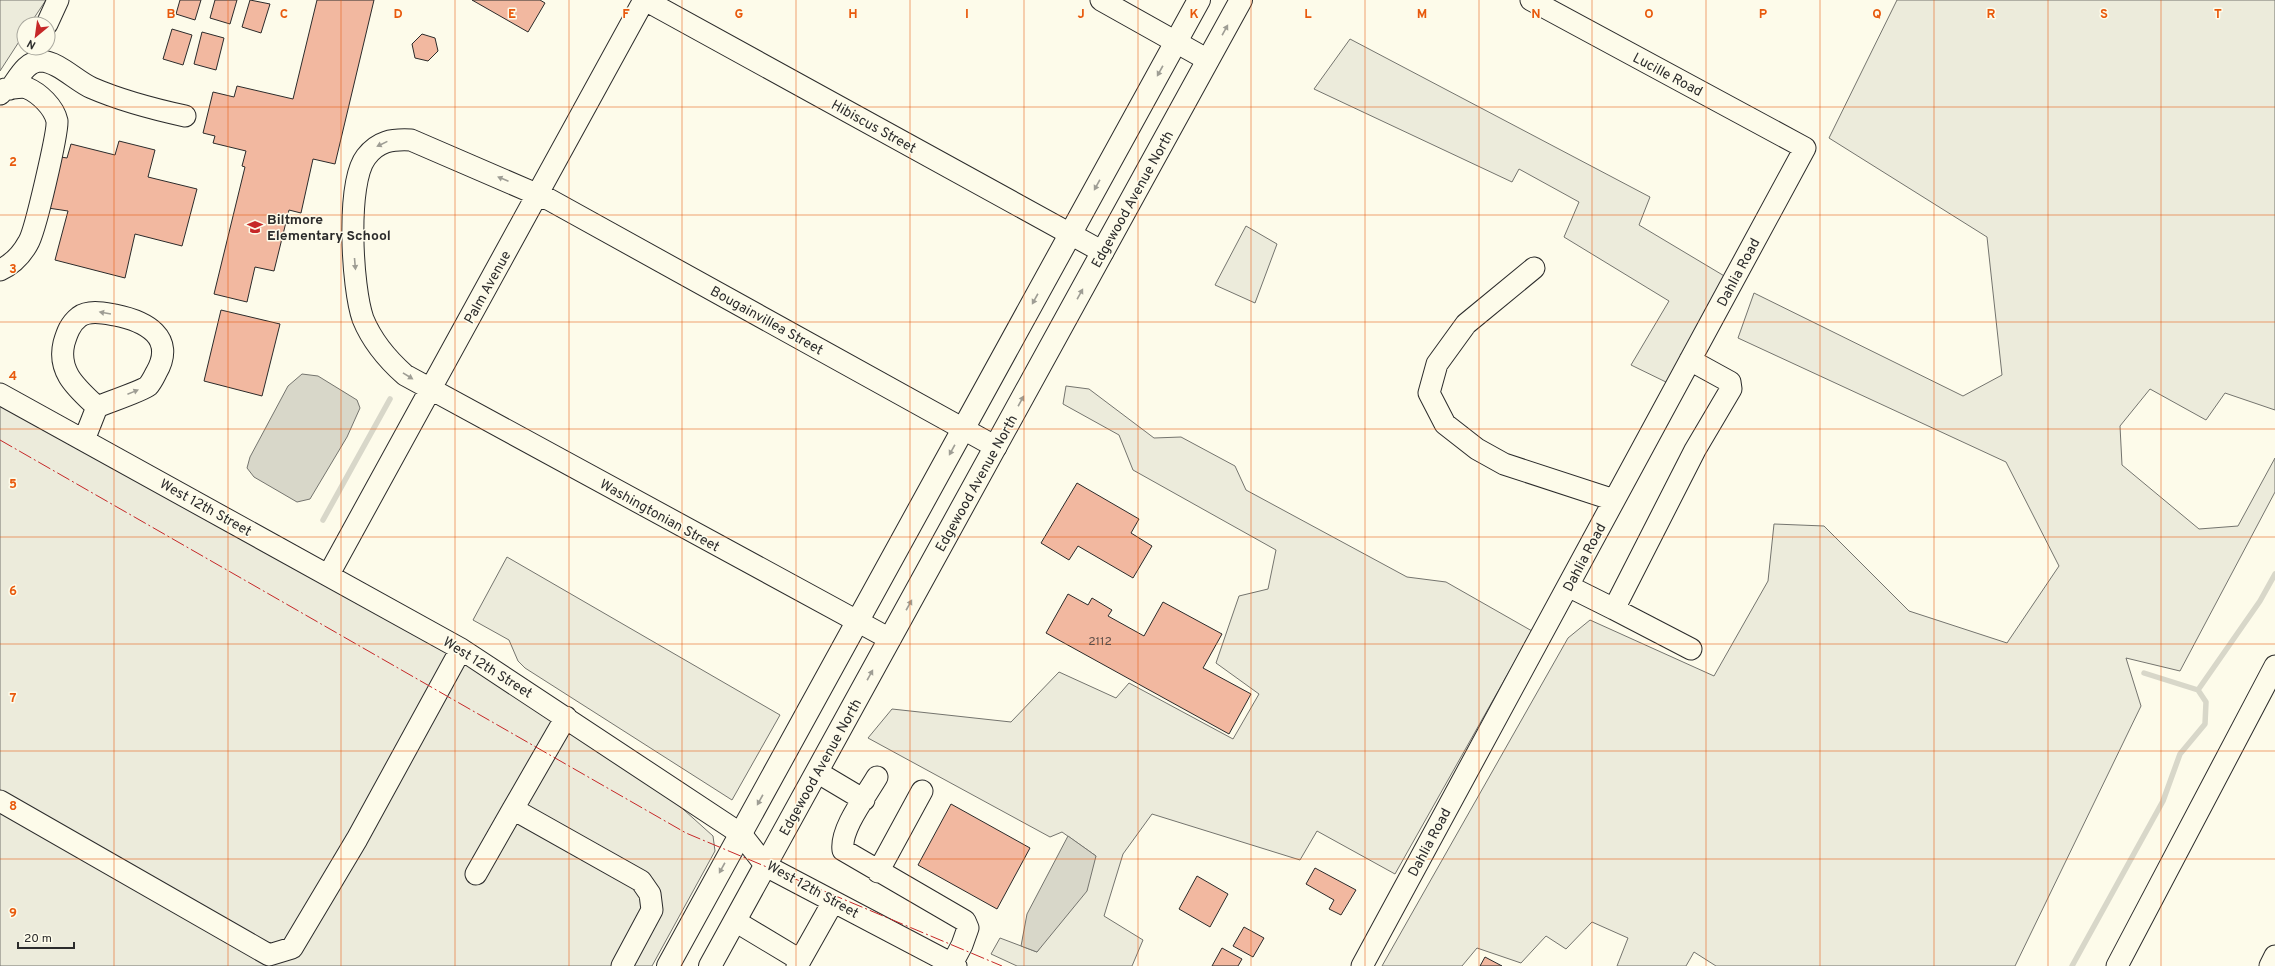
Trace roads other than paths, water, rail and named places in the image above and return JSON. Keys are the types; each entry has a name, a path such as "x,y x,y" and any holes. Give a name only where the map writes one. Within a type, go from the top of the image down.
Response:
{"main road":[{"path":"668,966 1199,0"},
{"name":"Edgewood Avenue North","path":"710,966 1241,0"}],"street":[{"path":"51,16 58,0"},
{"name":"Palm Avenue","path":"329,574 430,389 539,195 644,0"},
{"name":"Hibiscus Street","path":"644,0 1102,252"},
{"path":"1101,0 1208,60"},
{"name":"Lucille Road","path":"1531,0 1805,148"},
{"path":"5,91 31,57 56,66 89,87 128,103 185,116"},
{"path":"0,270 11,265 30,242 56,133 56,121 51,107 40,96 26,88 5,91"},
{"name":"Bougainvillea Street","path":"430,389 405,375 388,360 374,340 363,318 358,294 353,237 354,201 359,172 365,158 378,145 393,139 411,140 539,195 996,447"},
{"name":"Dahlia Road","path":"1362,966 1805,148"},
{"path":"1534,268 1466,324 1437,364 1429,393 1445,424 1477,449 1504,464 1614,500"},
{"path":"84,440 97,406 148,386 152,380 159,367 163,351 158,335 147,325 124,317 97,312 80,317 68,330 61,356 66,371 77,389 97,406"},
{"path":"1614,609 1695,450 1731,389 1730,382 1690,360"},
{"name":"Washingtonian Street","path":"430,389 890,639"},
{"name":"West 12th Street","path":"0,394 329,574 461,649 741,834 766,866 954,965"},
{"path":"1568,586 1691,649"},
{"path":"0,801 269,955 292,948 357,839 461,649"},
{"path":"2117,966 2275,666"},
{"path":"476,874 566,717"},
{"path":"817,772 864,800"},
{"path":"877,777 849,824 842,842 843,850 878,872 965,921 968,928 954,965"},
{"path":"878,872 922,791"},
{"path":"513,809 641,881 650,894 652,910 622,966"},
{"path":"735,921 799,963 833,902"},
{"path":"2270,966 2275,956"}],"waterway":[{"path":"323,520 390,399"},
{"path":"2072,966 2163,801 2180,754 2205,724 2206,702 2198,690 2260,601 2275,574"},
{"path":"2144,673 2198,690"}],"place":[{"name":"Biltmore Elementary School","path":"255,227"}]}
